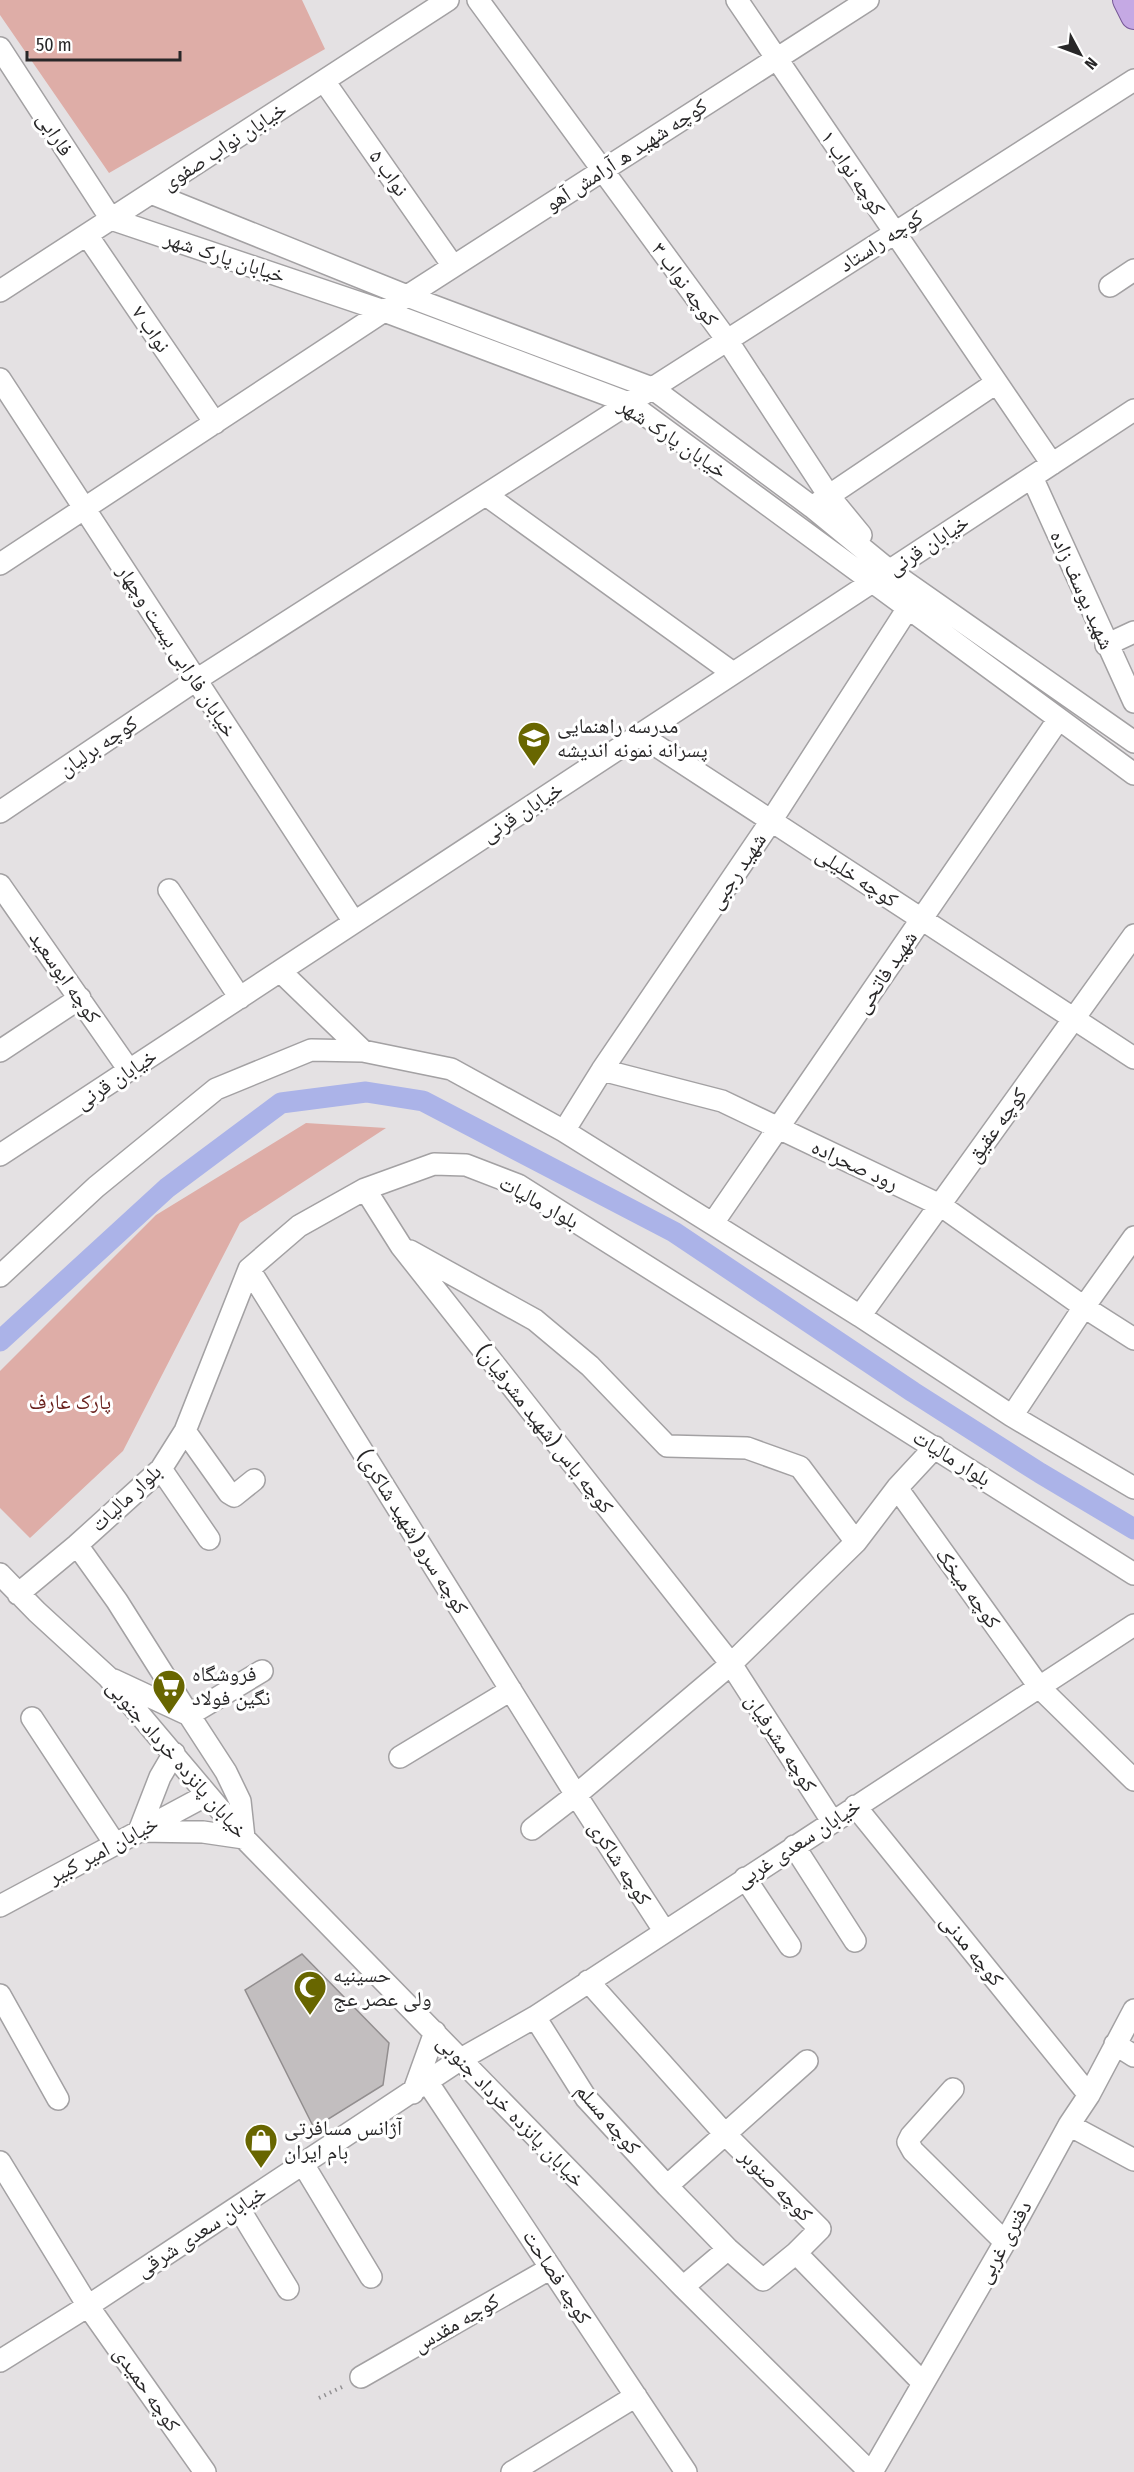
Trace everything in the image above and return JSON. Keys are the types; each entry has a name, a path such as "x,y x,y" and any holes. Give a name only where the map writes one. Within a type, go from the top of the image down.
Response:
{"main road":[{"path":"1126,0 1134,16"}],"street":[{"name":"خیابان نواب صفوی","path":"0,291 448,0"},
{"name":"کوچه نواب ۳","path":"478,0 727,340 820,501 881,576"},
{"name":"کوچه نواب ۱","path":"737,0 1052,464"},
{"name":"کوچه شهید ه آرامش آهو","path":"0,564 384,310 868,0"},
{"name":"فارابی","path":"0,48 111,219"},
{"name":"کوچه راستاد","path":"486,495 1134,80"},
{"name":"نواب ۵","path":"324,81 453,266"},
{"name":"خیابان پارک شهر","path":"151,193 407,296 652,388 820,501"},
{"name":"خیابان پارک شهر","path":"111,219 384,310 629,403 881,576 1134,742"},
{"name":"نواب ۷","path":"87,235 215,423"},
{"path":"1110,286 1134,270"},
{"name":"خیابان فارابی بیست وچهار","path":"0,379 354,922"},
{"path":"820,501 996,383"},
{"name":"خیابان قرنی","path":"0,1155 1134,410"},
{"name":"شهید یوسف زاده","path":"1032,477 1106,645 1134,702"},
{"path":"486,495 733,674"},
{"name":"کوچه برلیان","path":"0,812 196,680 486,495"},
{"name":"خیابان پارک شهر","path":"881,576 908,608 1134,774"},
{"name":"شهید رجبی","path":"564,1131 602,1070 771,821 908,608"},
{"path":"1106,645 1134,632"},
{"name":"شهید فاتحی","path":"713,1223 1058,720"},
{"name":"کوچه خلیلی","path":"640,735 1134,1058"},
{"name":"کوچه ابوسعید","path":"0,885 129,1070"},
{"path":"169,890 240,998"},
{"name":"کوچه عقیق","path":"860,1316 1134,935"},
{"path":"280,971 363,1051"},
{"path":"0,1051 80,998"},
{"path":"0,1276 96,1187 216,1089 311,1050 363,1051 451,1069 564,1131 860,1316 1012,1416 1134,1488"},
{"name":"رود صحراده","path":"602,1070 722,1101 940,1204 1084,1307 1134,1339"},
{"name":"بلوار مالیات","path":"18,1594 77,1545 161,1468 185,1431 249,1269 299,1226 365,1189 434,1164 466,1165 518,1185 1134,1574"},
{"name":"کوچه یاس (شهید مشرفیان)","path":"365,1189 401,1246 731,1664"},
{"path":"1012,1416 1134,1236"},
{"path":"401,1246 535,1320 590,1366 668,1446 747,1449 800,1467 856,1542"},
{"name":"کوچه سرو (شهید شاکری)","path":"249,1269 576,1795"},
{"path":"185,1431 229,1493 234,1496 254,1480"},
{"path":"532,1829 576,1795 731,1664 856,1542 897,1488 935,1448"},
{"path":"161,1468 209,1539"},
{"name":"کوچه میخک","path":"897,1488 1040,1688 1134,1780"},
{"path":"77,1545 117,1601 226,1772 240,1801 244,1838 203,1832 139,1830 160,1777 174,1753"},
{"name":"خیابان پانزده خرداد جنوبی","path":"0,1574 18,1594 108,1677 244,1838 683,2287 871,2472"},
{"name":"خیابان سعدی غربی","path":"462,2060 535,2017 855,1806 1131,1631"},
{"name":"کوچه مشرفیان","path":"731,1664 832,1821"},
{"path":"189,1715 262,1671"},
{"path":"108,1677 189,1715"},
{"path":"400,1757 511,1690"},
{"path":"32,1718 115,1844"},
{"name":"خیابان امیر کبیر","path":"0,1906 207,1795"},
{"name":"کوچه شاکری","path":"576,1795 665,1932"},
{"name":"کوچه مدنی","path":"855,1806 1089,2095"},
{"path":"794,1846 855,1941"},
{"path":"745,1878 790,1946"},
{"name":"کوچه صنوبر","path":"588,1981 724,2133 820,2229 796,2253 923,2383"},
{"path":"0,1995 58,2099"},
{"name":"دفتری غربی","path":"871,2472 1005,2242 1069,2125 1089,2095 1134,2010"},
{"name":"کوچه مسلم","path":"535,2017 586,2098 728,2249 763,2280 796,2253"},
{"path":"420,2088 435,2032"},
{"path":"1115,2044 1134,2056"},
{"name":"خیابان سعدی شرقی","path":"0,2361 88,2306 462,2060"},
{"path":"667,2186 807,2061"},
{"name":"کوچه فصاحت","path":"420,2088 551,2268 636,2396 677,2469"},
{"path":"952,2089 908,2142 913,2151 1005,2242"},
{"path":"1069,2125 1134,2160"},
{"name":"کوچه حمیدی","path":"0,2162 88,2306 205,2472"},
{"path":"303,2164 371,2277"},
{"path":"238,2207 288,2289"},
{"path":"683,2287 728,2249"},
{"name":"کوچه مقدس","path":"361,2377 551,2268"},
{"path":"522,2470 636,2396"}],"path":[{"path":"319,2398 361,2377"}],"green space":[{"path":"0,0 302,0 325,49 109,173 0,15"},
{"name":"پارک عارف","path":"306,1123 386,1128 240,1223 123,1451 30,1538 0,1508 0,1371 156,1215"}],"building":[{"name":"حسینیه ولی عصر عج","path":"302,1954 389,2043 383,2085 314,2128 245,1990"}],"waterway":[{"path":"0,1341 167,1188 281,1103 366,1092 423,1101 674,1232 913,1392 1040,1473 1134,1529"}],"place":[{"name":"مدرسه راهنمایی پسرانه نمونه اندیشه","path":"534,767"},
{"name":"فروشگاه نگین فولاد","path":"169,1715"},
{"name":"حسینیه ولی عصر عج","path":"310,2016"},
{"name":"آژانس مسافرتی بام ایران","path":"261,2169"}]}
